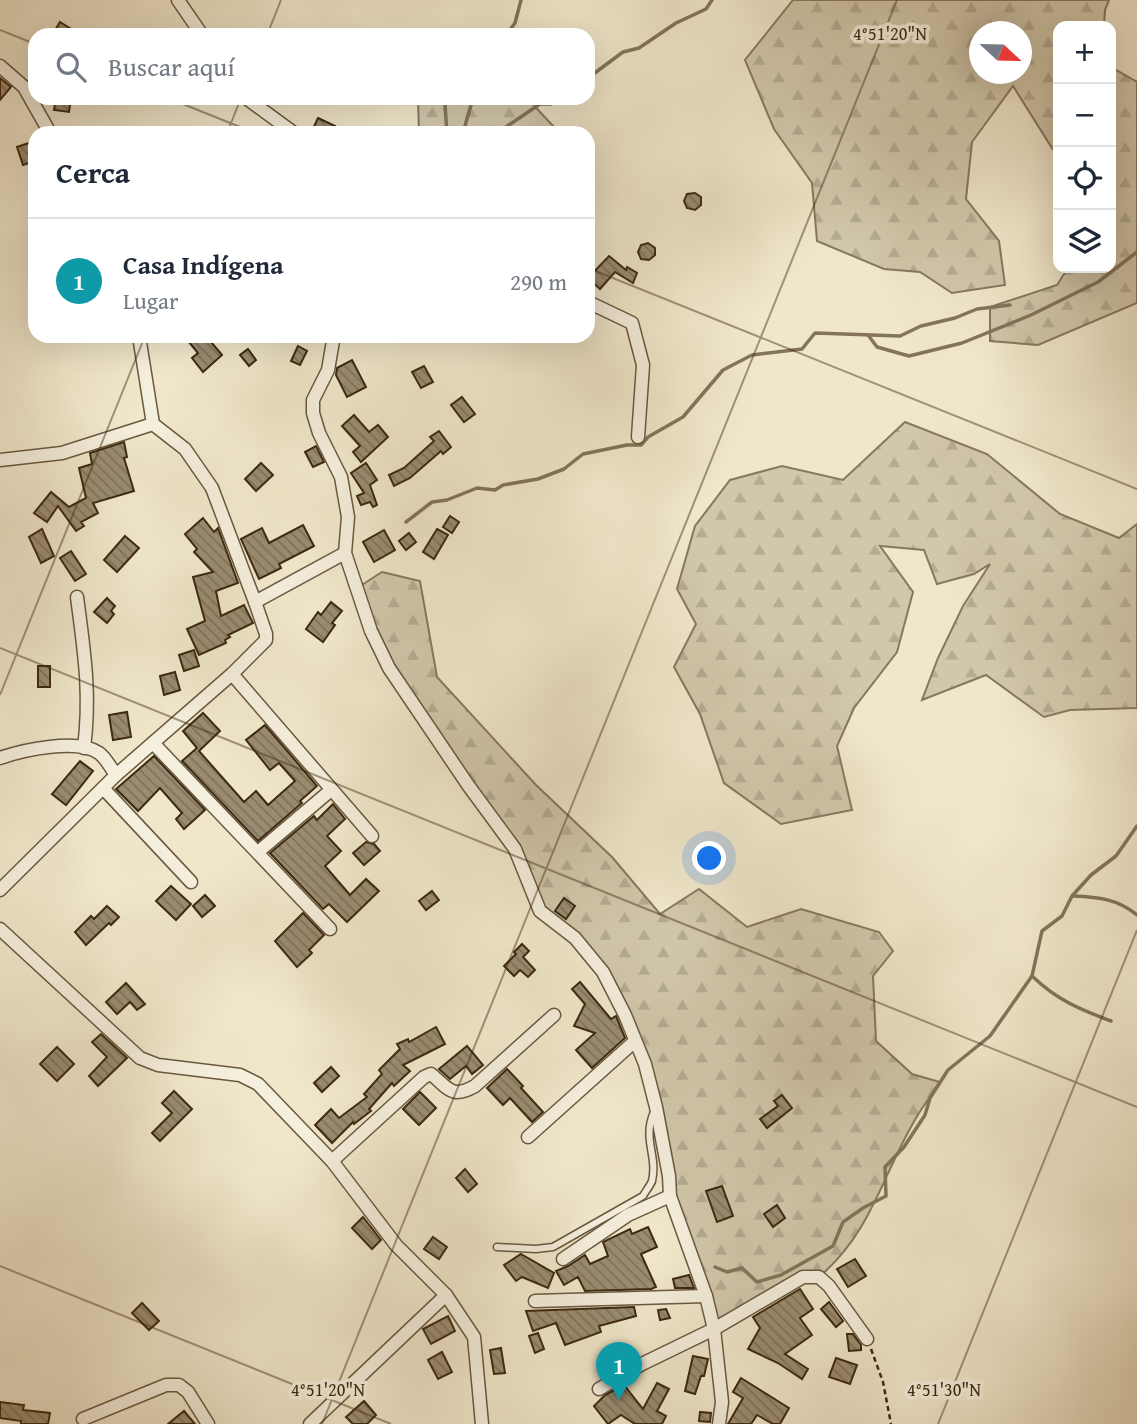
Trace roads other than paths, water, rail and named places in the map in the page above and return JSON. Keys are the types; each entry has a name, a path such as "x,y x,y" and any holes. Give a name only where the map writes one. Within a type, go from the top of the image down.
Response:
{"street":[{"path":"178,0 197,28"},
{"path":"0,65 28,94"},
{"path":"34,105 46,126"},
{"path":"253,105 284,126"},
{"path":"595,305 632,323 643,365 638,437"},
{"path":"0,890 116,775 232,674 266,640 255,602 212,488 185,449 153,424 140,343"},
{"path":"333,343 328,370 313,400 313,413 319,433 341,477 348,517 345,553 371,631 389,668 515,849 540,911 575,938 603,972 635,1041 645,1064 656,1107 669,1176 670,1196 706,1296 714,1329 722,1402 719,1424"},
{"path":"0,460 62,453 153,424"},
{"path":"255,602 345,553"},
{"path":"76,597 88,684 89,712 84,748"},
{"path":"232,674 372,836"},
{"path":"153,743 330,929"},
{"path":"0,758 26,750 84,748 100,753 116,775"},
{"path":"103,788 191,882"},
{"path":"258,852 331,789"},
{"path":"0,929 139,1058 158,1065 240,1074 258,1084 332,1161 396,1245 446,1295 474,1337 482,1424"},
{"path":"332,1161 424,1077 430,1074 455,1093 461,1094 475,1086 554,1015"},
{"path":"528,1137 635,1041"},
{"path":"563,1259 628,1215 670,1196"},
{"path":"599,1390 642,1364 714,1329 803,1277 819,1278 829,1286 867,1339"},
{"path":"310,1424 446,1295"},
{"path":"535,1301 706,1296"},
{"path":"83,1419 166,1385 179,1385 188,1392 208,1424"}],"lane":[{"path":"496,1247 553,1247 643,1196 652,1182 647,1126 656,1107"}],"waterway":[{"path":"511,28 521,0"},
{"path":"595,73 623,52 639,48 676,23 706,9 712,0"},
{"path":"445,105 446,126"},
{"path":"465,126 471,105"},
{"path":"507,126 539,105"},
{"path":"868,335 877,347 909,356 962,343 1031,315 1098,282 1137,252"},
{"path":"406,522 432,502 447,500 477,488 495,490 503,485 538,479 564,469 583,454 627,445 641,445 648,437 683,417 723,370 752,355 802,349 815,333 900,336 921,326 955,318 977,309 1010,305"},
{"path":"715,1267 727,1272 742,1268 757,1282 781,1275 833,1246 843,1222 886,1196 885,1167 904,1147 925,1115 930,1098 948,1070 990,1036 1032,976 1042,931 1062,916 1072,896 1091,875 1116,856 1137,826"},
{"path":"1074,896 1107,900 1123,905 1137,915"},
{"path":"1032,976 1069,1003 1111,1021"}],"place":[{"name":"Casa Indígena","path":"619,1400"}]}
